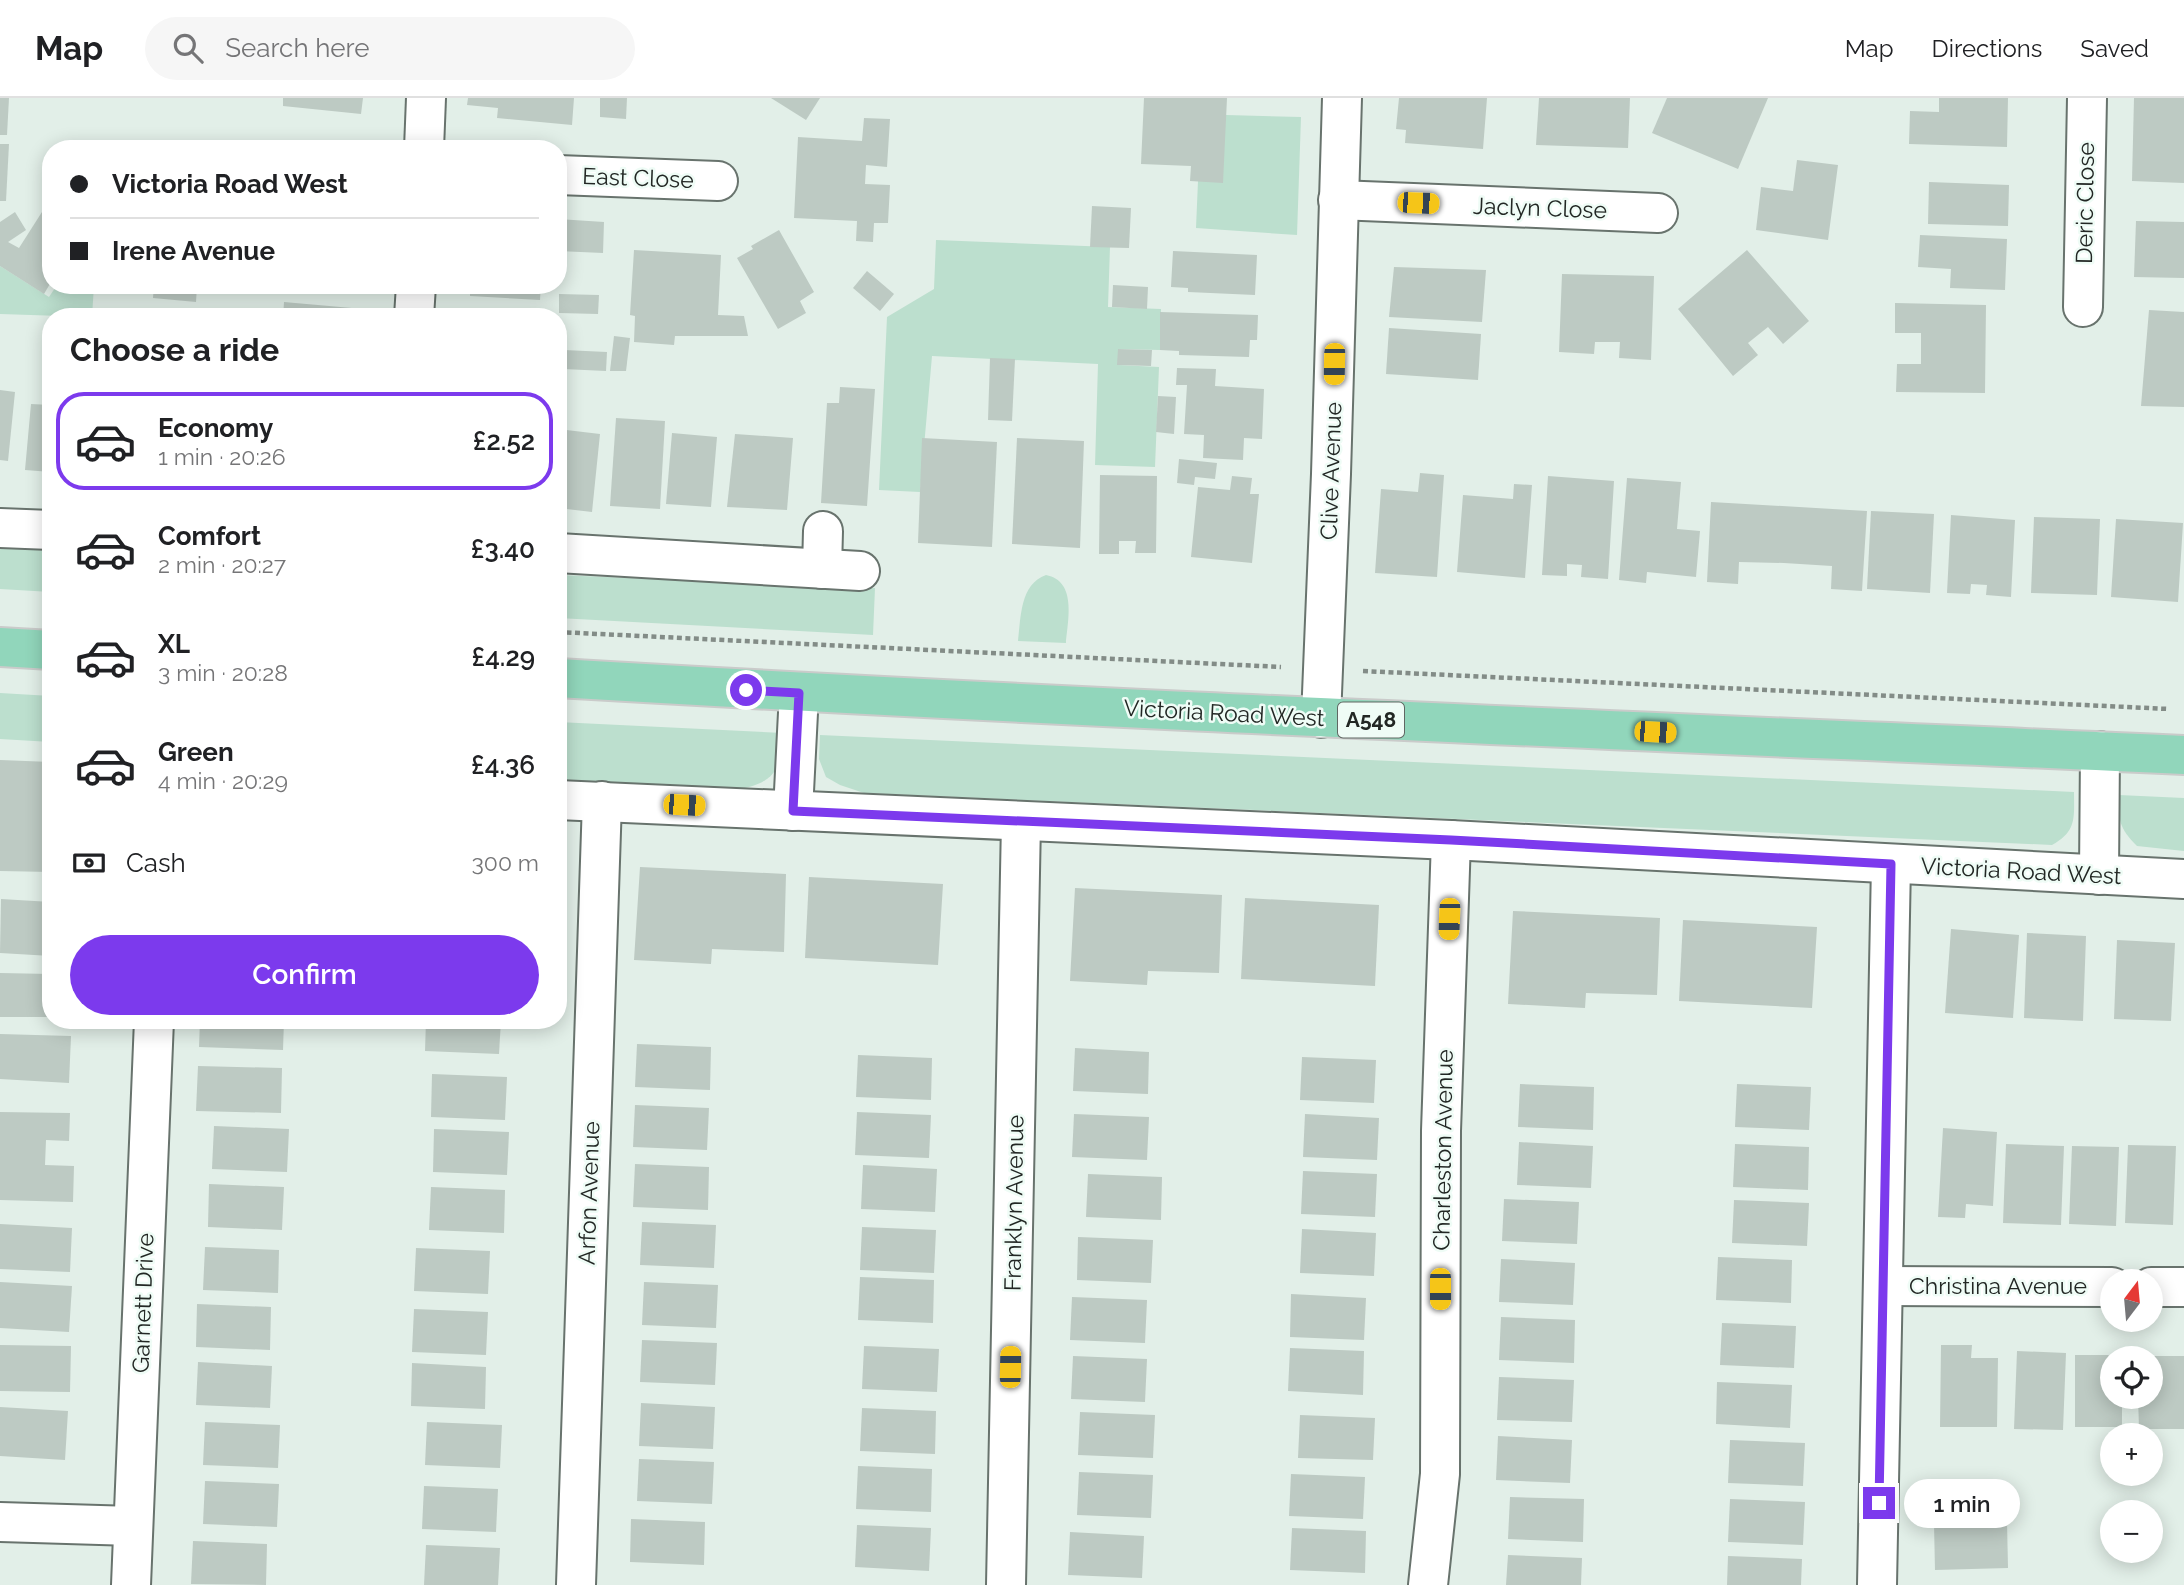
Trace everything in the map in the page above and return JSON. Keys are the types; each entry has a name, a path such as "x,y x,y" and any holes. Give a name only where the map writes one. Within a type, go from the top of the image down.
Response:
{"main road":[{"path":"0,647 42,649"},
{"name":"Victoria Road West","path":"567,679 799,693 1321,718 2184,755"}],"street":[{"path":"424,140 426,98"},
{"name":"Clive Avenue","path":"1321,718 1342,98"},
{"name":"Deric Close","path":"2083,307 2087,98"},
{"name":"East Close","path":"567,175 718,181"},
{"name":"Jaclyn Close","path":"1338,200 1658,213"},
{"path":"0,528 42,530"},
{"path":"822,569 823,531"},
{"path":"567,554 860,571"},
{"path":"793,811 799,693"},
{"path":"2099,875 2100,751"},
{"name":"Victoria Road West","path":"567,800 1451,840 2184,879"},
{"name":"Arfon Avenue","path":"576,1585 602,801"},
{"name":"Franklyn Avenue","path":"1006,1585 1021,822"},
{"name":"Charleston Avenue","path":"1428,1585 1440,1474 1441,1131 1451,840"},
{"path":"1877,1585 1891,864"},
{"name":"Garnett Drive","path":"131,1585 154,1029"},
{"name":"Christina Avenue","path":"1884,1286 2100,1287"},
{"path":"2163,1287 2184,1287"},
{"path":"0,1522 133,1526"}],"path":[{"path":"567,632 2170,709"}],"green space":[{"path":"1226,115 1301,117 1297,235 1196,228 1198,181"},
{"path":"936,240 1110,247 1108,307 1161,309 1160,350 1118,349 1118,365 1159,367 1155,467 1095,465 1098,364 932,356 920,492 879,490 887,317 934,289"},
{"path":"0,266 49,297 51,294 93,294 93,308 42,308 42,315 0,314"},
{"path":"0,545 42,547 42,591 0,589"},
{"path":"567,575 875,588 873,635 567,618"},
{"path":"1046,575 1056,579 1066,593 1069,613 1066,643 1018,641 1023,602 1031,586"},
{"path":"0,693 42,695 42,741 0,739"},
{"path":"567,722 783,733 780,757 773,774 759,784 735,790 567,781"},
{"path":"820,735 2074,792 2074,817 2070,829 2052,845 864,793 826,777 819,759"},
{"path":"2119,795 2184,798 2184,851 2137,846 2126,834 2121,823"}],"building":[{"path":"0,98 9,98 7,135 0,135"},
{"path":"283,98 363,98 361,114 283,106"},
{"path":"468,98 574,98 572,125 497,118 498,108 467,105"},
{"path":"600,98 627,98 626,119 600,117"},
{"path":"771,98 820,98 806,120"},
{"path":"1144,98 1227,98 1223,183 1190,181 1191,166 1141,164"},
{"path":"1399,98 1487,98 1483,149 1405,143 1406,130 1396,129"},
{"path":"1539,98 1630,98 1628,148 1536,145"},
{"path":"1667,98 1768,98 1738,169 1652,133"},
{"path":"1939,98 2008,98 2007,147 1909,144 1910,111 1939,112"},
{"path":"2134,98 2184,98 2184,183 2132,181"},
{"path":"864,118 890,119 887,167 866,165 865,184 890,185 888,223 874,223 873,242 856,241 857,221 794,218 798,137 862,141"},
{"path":"0,144 9,144 6,201 0,201"},
{"path":"1797,160 1838,165 1828,240 1756,230 1761,187 1793,191"},
{"path":"1929,182 2009,185 2008,226 1928,224"},
{"path":"1092,206 1131,208 1129,248 1090,247"},
{"path":"15,212 26,230 8,242 19,248 42,212 42,293 0,266 0,222"},
{"path":"567,220 604,222 603,253 567,251"},
{"path":"2136,221 2184,222 2184,278 2134,277"},
{"path":"779,230 814,292 800,301 806,313 778,329 737,258 753,249 751,246"},
{"path":"1920,235 2007,239 2005,290 1950,288 1951,269 1918,267"},
{"path":"634,250 721,255 718,315 744,316 748,336 675,336 674,345 634,342 635,316 630,315"},
{"path":"1747,250 1809,321 1783,344 1768,327 1748,343 1758,355 1733,376 1678,309"},
{"path":"1173,251 1257,255 1255,295 1188,292 1188,288 1171,287"},
{"path":"1394,267 1486,270 1482,322 1389,317"},
{"path":"867,271 894,294 880,311 853,288"},
{"path":"1562,274 1654,276 1651,360 1619,358 1620,342 1595,342 1594,354 1559,352"},
{"path":"1113,285 1148,287 1147,309 1112,307"},
{"path":"153,294 196,294 196,302 153,298"},
{"path":"470,294 540,294 540,300"},
{"path":"559,294 599,295 598,314 567,313 567,308 559,308"},
{"path":"284,302 352,308 284,308"},
{"path":"1895,303 1986,305 1985,393 1896,392 1897,364 1921,364 1921,333 1895,333"},
{"path":"2149,310 2184,312 2184,407 2141,406"},
{"path":"1160,312 1258,315 1257,340 1250,340 1249,357 1179,355 1179,351 1160,350"},
{"path":"1389,328 1481,334 1478,380 1386,374"},
{"path":"614,336 630,338 626,371 610,371"},
{"path":"1118,349 1152,350 1151,366 1117,365"},
{"path":"567,350 607,352 606,371 567,369"},
{"path":"990,358 1015,359 1012,421 988,420"},
{"path":"1177,368 1216,369 1215,386 1264,389 1262,439 1244,438 1243,460 1203,458 1204,435 1184,434 1187,385 1176,385"},
{"path":"840,387 875,389 867,506 821,503 827,403 839,403"},
{"path":"0,390 15,392 8,461 0,460"},
{"path":"1158,396 1176,397 1174,434 1156,432"},
{"path":"31,404 42,405 42,471 25,470"},
{"path":"616,418 665,421 660,509 610,506"},
{"path":"567,430 600,434 592,512 567,509"},
{"path":"672,433 717,437 711,507 666,504"},
{"path":"735,434 793,438 787,510 727,507"},
{"path":"922,438 997,442 992,547 918,543"},
{"path":"1017,438 1084,441 1080,548 1012,544"},
{"path":"1179,459 1217,463 1215,479 1195,477 1194,485 1177,483"},
{"path":"1420,473 1444,475 1437,577 1375,573 1381,489 1418,492"},
{"path":"1100,475 1157,476 1156,553 1135,553 1136,541 1119,541 1119,554 1099,554"},
{"path":"1232,476 1252,478 1250,494 1259,494 1252,563 1191,557 1198,487 1230,490"},
{"path":"1548,476 1614,481 1608,579 1581,577 1582,565 1567,564 1567,576 1542,575"},
{"path":"1627,478 1681,482 1677,529 1700,531 1696,577 1647,572 1646,583 1619,580"},
{"path":"1514,484 1532,485 1525,578 1457,572 1463,495 1513,499"},
{"path":"1711,502 1867,511 1862,591 1831,589 1832,566 1784,563 1739,562 1738,584 1707,582"},
{"path":"1871,511 1934,514 1930,593 1867,589"},
{"path":"1951,515 2015,520 2011,597 1986,595 1987,585 1971,584 1970,594 1947,593"},
{"path":"2034,517 2100,519 2097,595 2031,593"},
{"path":"2116,519 2183,523 2178,602 2111,597"},
{"path":"0,760 42,762 42,872 0,871"},
{"path":"640,867 786,874 784,952 712,949 711,964 634,960"},
{"path":"809,877 943,884 938,965 805,958"},
{"path":"1075,888 1222,895 1219,973 1148,971 1147,985 1070,981"},
{"path":"1245,898 1379,905 1375,986 1241,979"},
{"path":"1,899 42,901 42,955 0,953"},
{"path":"1513,911 1660,918 1657,995 1586,993 1585,1008 1508,1004"},
{"path":"1683,920 1817,927 1812,1008 1679,1001"},
{"path":"1951,929 2019,935 2013,1018 1945,1013"},
{"path":"2027,933 2086,936 2083,1021 2024,1018"},
{"path":"2117,940 2175,943 2171,1021 2114,1019"},
{"path":"0,973 42,974 42,1017 0,1017"},
{"path":"200,1029 284,1029 283,1050 199,1047"},
{"path":"426,1029 500,1029 499,1054 425,1051"},
{"path":"0,1034 71,1036 69,1083 0,1079"},
{"path":"637,1044 711,1047 710,1090 635,1087"},
{"path":"1075,1048 1149,1052 1148,1094 1073,1091"},
{"path":"858,1055 932,1058 931,1100 856,1097"},
{"path":"1302,1057 1376,1060 1374,1103 1300,1100"},
{"path":"198,1066 282,1068 281,1113 196,1111"},
{"path":"432,1074 507,1077 505,1120 431,1117"},
{"path":"1520,1084 1594,1087 1593,1130 1518,1127"},
{"path":"1737,1084 1811,1087 1809,1130 1735,1127"},
{"path":"635,1105 709,1108 707,1150 633,1147"},
{"path":"0,1112 70,1113 69,1141 46,1140 45,1165 74,1166 73,1202 0,1200"},
{"path":"857,1112 931,1115 929,1158 855,1155"},
{"path":"1074,1114 1149,1117 1147,1160 1072,1157"},
{"path":"1305,1114 1379,1118 1377,1160 1303,1157"},
{"path":"214,1126 289,1129 287,1172 212,1169"},
{"path":"1943,1128 1997,1132 1993,1206 1966,1204 1965,1218 1938,1217"},
{"path":"434,1129 509,1132 507,1175 433,1172"},
{"path":"1519,1142 1593,1146 1591,1188 1517,1185"},
{"path":"1735,1144 1809,1147 1808,1190 1733,1187"},
{"path":"2006,1144 2064,1146 2061,1225 2003,1223"},
{"path":"2128,1145 2176,1146 2173,1225 2125,1223"},
{"path":"2072,1146 2119,1147 2116,1226 2069,1224"},
{"path":"635,1164 709,1167 708,1210 633,1207"},
{"path":"863,1165 937,1169 935,1212 861,1209"},
{"path":"1303,1171 1377,1174 1375,1217 1301,1214"},
{"path":"1088,1174 1162,1177 1161,1220 1086,1217"},
{"path":"209,1184 284,1187 282,1230 208,1227"},
{"path":"431,1187 505,1190 504,1233 429,1230"},
{"path":"1504,1199 1579,1202 1577,1244 1502,1241"},
{"path":"1734,1200 1809,1203 1807,1246 1732,1243"},
{"path":"642,1222 716,1225 714,1268 640,1265"},
{"path":"0,1224 72,1228 70,1272 0,1269"},
{"path":"862,1227 936,1230 934,1273 860,1270"},
{"path":"1302,1229 1376,1233 1374,1276 1300,1273"},
{"path":"1078,1237 1153,1240 1151,1283 1077,1280"},
{"path":"205,1247 279,1250 278,1293 203,1290"},
{"path":"416,1248 490,1251 488,1294 414,1291"},
{"path":"1718,1257 1792,1260 1791,1303 1716,1300"},
{"path":"1501,1259 1575,1263 1573,1305 1499,1302"},
{"path":"860,1277 934,1280 933,1323 858,1320"},
{"path":"0,1282 72,1286 69,1332 0,1328"},
{"path":"644,1282 718,1285 716,1328 642,1325"},
{"path":"1291,1294 1366,1298 1364,1340 1290,1337"},
{"path":"1072,1297 1147,1300 1145,1343 1070,1340"},
{"path":"197,1304 271,1307 270,1350 196,1347"},
{"path":"414,1309 488,1312 486,1355 412,1352"},
{"path":"1501,1317 1575,1320 1574,1363 1499,1360"},
{"path":"1722,1323 1796,1326 1794,1368 1720,1365"},
{"path":"642,1340 717,1343 715,1385 640,1382"},
{"path":"0,1345 71,1346 70,1392 0,1391"},
{"path":"1941,1345 1972,1345 1971,1358 1998,1358 1997,1427 1940,1427"},
{"path":"864,1346 939,1349 937,1392 862,1389"},
{"path":"1290,1348 1364,1351 1363,1395 1288,1391"},
{"path":"2017,1351 2066,1353 2063,1430 2014,1429"},
{"path":"2075,1355 2100,1355 2100,1409 2122,1409 2122,1423 2100,1423 2100,1427 2075,1427"},
{"path":"1073,1356 1147,1359 1145,1402 1071,1399"},
{"path":"2163,1356 2184,1356 2184,1429 2163,1429 2163,1423 2139,1423 2138,1409 2163,1409"},
{"path":"198,1362 272,1366 270,1408 196,1405"},
{"path":"412,1363 486,1367 485,1409 411,1406"},
{"path":"1499,1377 1574,1380 1572,1422 1497,1420"},
{"path":"1717,1382 1792,1385 1790,1428 1716,1424"},
{"path":"641,1403 715,1407 713,1449 639,1446"},
{"path":"0,1407 68,1411 65,1460 0,1456"},
{"path":"862,1408 936,1411 935,1454 860,1451"},
{"path":"1080,1412 1155,1415 1153,1458 1078,1455"},
{"path":"1300,1415 1375,1418 1373,1460 1298,1458"},
{"path":"205,1422 280,1425 278,1468 203,1465"},
{"path":"427,1422 502,1425 500,1468 425,1465"},
{"path":"1498,1436 1572,1440 1570,1483 1496,1480"},
{"path":"1730,1440 1805,1443 1803,1486 1728,1483"},
{"path":"639,1459 714,1462 712,1504 637,1501"},
{"path":"858,1466 932,1469 931,1512 856,1509"},
{"path":"1079,1472 1153,1475 1151,1518 1077,1515"},
{"path":"1291,1474 1365,1477 1363,1519 1289,1516"},
{"path":"205,1481 279,1484 277,1527 203,1524"},
{"path":"424,1486 498,1489 496,1532 422,1529"},
{"path":"1510,1497 1584,1499 1583,1542 1508,1539"},
{"path":"1730,1499 1805,1502 1803,1545 1728,1542"},
{"path":"631,1519 705,1522 704,1565 630,1562"},
{"path":"2007,1521 2008,1568 1935,1570 1934,1523"},
{"path":"857,1525 931,1528 929,1571 855,1567"},
{"path":"1292,1528 1366,1531 1365,1573 1290,1570"},
{"path":"1070,1532 1144,1536 1142,1578 1068,1575"},
{"path":"193,1541 267,1544 266,1585 191,1584"},
{"path":"426,1545 500,1548 498,1585 424,1585"},
{"path":"1508,1555 1582,1558 1581,1585 1506,1585"},
{"path":"1728,1556 1802,1559 1801,1585 1727,1585"}],"route":[{"path":"746,690 799,693 793,811 1451,840 1891,864 1879,1503"}]}
